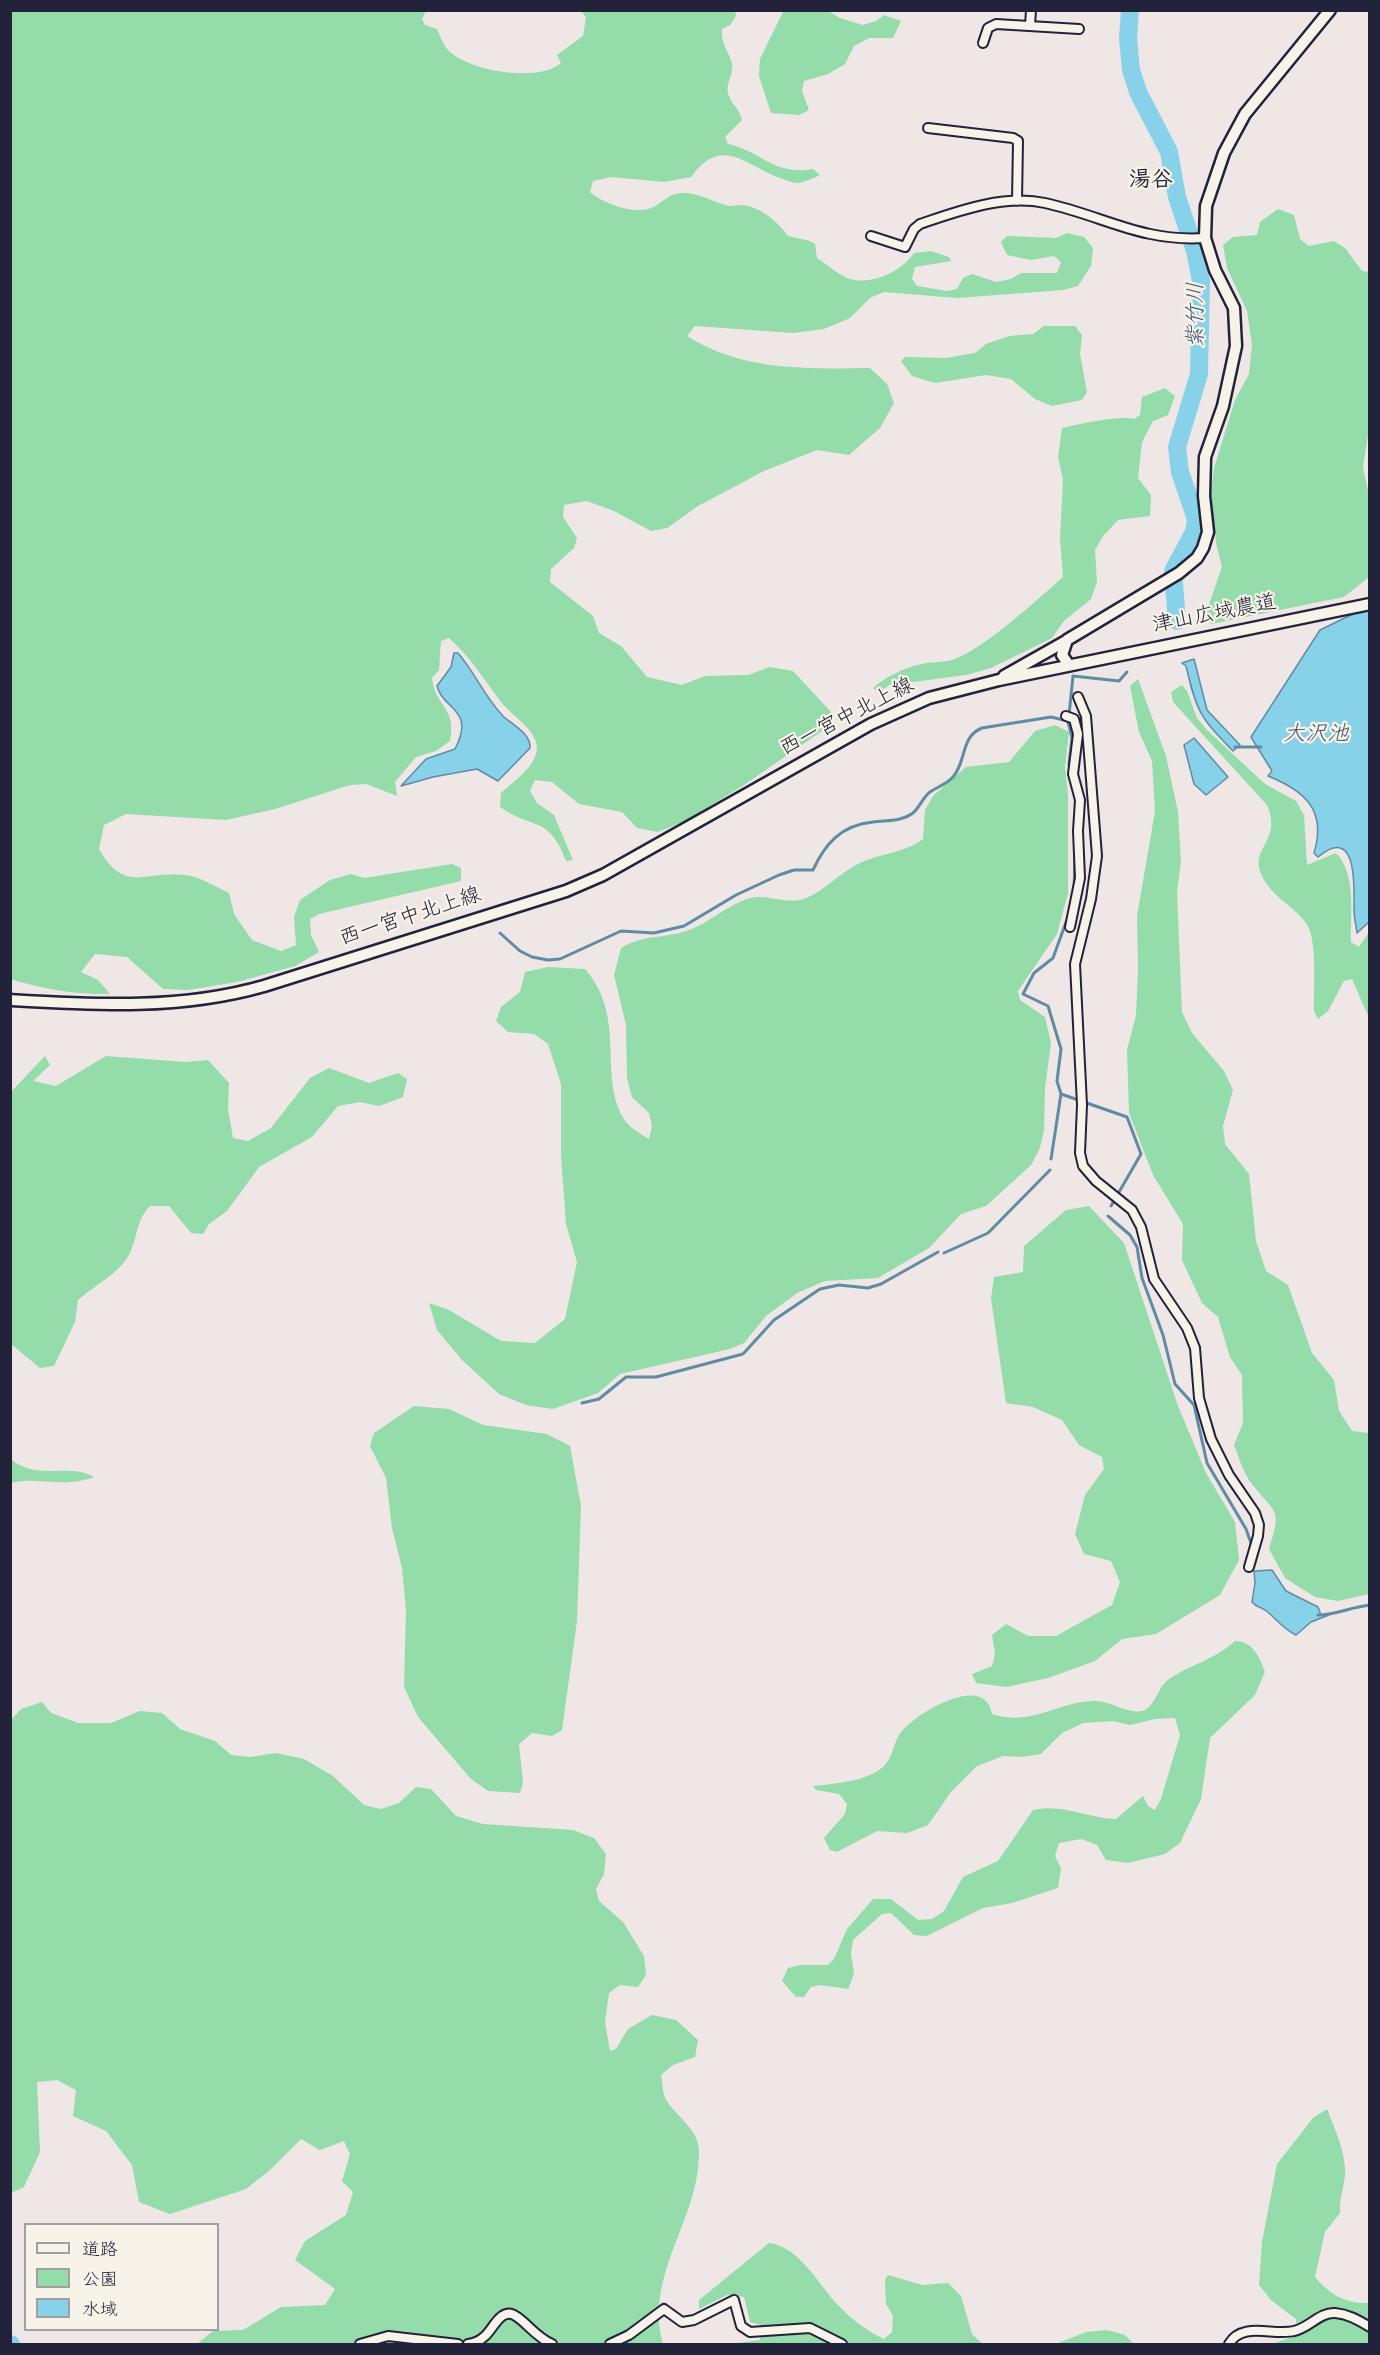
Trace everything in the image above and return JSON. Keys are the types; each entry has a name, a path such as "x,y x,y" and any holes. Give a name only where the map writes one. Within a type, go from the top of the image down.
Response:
{"main road":[{"path":"999,680 1174,576 1197,558 1206,540 1205,457 1224,406 1236,346 1234,308 1200,238 1206,206 1224,153 1234,134 1256,100 1299,52 1330,10"},
{"name":"津山広域農道","path":"1069,665 1370,604"},
{"path":"1067,640 1062,655 1069,665"},
{"name":"西一宮中北上線","path":"10,1000 122,1006 228,996 555,894 631,861 901,708 963,688 1069,665"}],"street":[{"path":"1030,26 1031,10"},
{"path":"983,43 988,28 996,24 1079,28"},
{"path":"928,128 1013,138 1018,141 1017,201"},
{"path":"871,236 905,247 914,229 920,224 982,206 1017,201 1046,203 1127,230 1181,239 1200,238"},
{"path":"1078,697 1086,716 1097,856 1091,899 1076,964 1082,1105 1080,1153 1083,1166 1096,1182 1132,1210 1141,1227 1154,1279 1186,1328 1195,1348 1199,1398 1210,1439 1229,1475 1255,1513 1259,1525 1258,1536 1248,1567"},
{"path":"1066,716 1074,719 1078,734 1073,774 1080,800 1078,831 1080,878 1070,927"},
{"path":"610,2344 629,2335 664,2309 682,2322 694,2320 734,2300 741,2326 750,2332 810,2328 842,2344"},
{"path":"1229,2344 1241,2333 1252,2330 1294,2331 1308,2326 1324,2315 1334,2313 1351,2316 1370,2327"},
{"path":"468,2344 479,2341 506,2314 514,2315 538,2338 552,2344"},
{"path":"360,2344 388,2336 458,2344"}],"green space":[{"path":"784,10 828,11 840,18 863,25 876,21 884,15 901,21 893,38 869,38 854,46 845,64 828,74 804,81 802,91 809,110 799,115 771,113 759,76 760,59"},
{"path":"10,11 426,11 422,19 425,25 437,29 446,48 457,57 486,69 521,73 551,69 561,63 557,55 583,36 586,17 581,11 735,11 736,16 730,25 722,29 722,35 732,64 728,92 742,120 725,137 728,144 740,147 778,166 788,169 813,169 820,175 798,183 780,178 744,160 723,155 712,157 702,164 691,177 664,182 611,177 593,181 590,192 595,196 610,204 636,210 651,208 678,193 689,193 727,206 750,207 768,216 788,236 815,244 817,258 850,279 867,280 885,275 902,266 914,253 931,251 949,257 951,261 915,267 912,279 917,286 947,291 957,289 963,278 972,274 996,282 1011,279 1021,273 1057,273 1061,262 1054,256 1031,260 1007,255 1001,242 1007,236 1056,238 1067,233 1084,237 1093,248 1091,266 1078,286 1063,290 957,298 884,292 870,298 850,318 824,329 793,333 695,326 687,336 730,356 752,362 798,368 870,368 887,384 894,403 880,428 849,455 817,450 764,471 698,506 667,528 651,531 614,511 587,501 564,505 563,517 577,538 574,548 551,569 550,582 593,616 599,633 621,646 647,677 682,685 705,676 748,675 770,667 793,671 831,712 825,729 744,785 685,821 658,832 637,828 622,812 579,804 552,782 535,780 530,791 537,803 554,815 573,860 566,861 560,846 546,830 500,807 501,793 524,773 533,761 536,755 536,741 449,638 441,641 439,670 432,678 437,695 451,721 450,741 436,751 416,757 395,782 397,796 366,784 350,785 275,809 226,820 126,814 104,825 99,849 118,872 127,876 171,874 190,876 229,893 234,914 252,940 281,951 296,945 294,917 300,900 330,880 351,874 364,878 452,864 461,868 461,881 319,914 310,919 311,935 319,952 295,966 237,982 188,990 163,989 127,957 95,954 81,972 98,980 110,994 60,991 35,986 10,979"},
{"path":"1278,209 1294,215 1300,239 1309,246 1334,241 1345,248 1362,271 1369,272 1370,422 1363,467 1369,496 1369,577 1344,597 1211,624 1206,613 1222,567 1216,543 1211,494 1214,468 1235,400 1249,374 1252,345 1247,311 1227,268 1223,245 1233,237 1257,235 1260,222"},
{"path":"1044,326 1075,326 1082,335 1080,354 1087,392 1082,400 1052,406 1035,399 1011,379 986,375 935,383 912,376 901,361 905,357 946,358 975,353 986,344 1009,336 1033,334"},
{"path":"1165,388 1175,396 1168,415 1153,421 1142,442 1138,478 1151,495 1150,516 1118,520 1103,536 1095,550 1097,582 1091,599 1064,621 1052,638 991,668 966,675 890,685 878,692 873,688 885,679 906,669 920,664 952,660 968,653 1011,622 1063,577 1060,539 1063,479 1058,457 1062,428 1110,419 1134,419 1140,415 1142,397"},
{"path":"1138,679 1166,756 1178,812 1181,862 1177,892 1182,1012 1192,1033 1224,1071 1233,1090 1223,1126 1225,1144 1249,1174 1256,1241 1266,1271 1288,1285 1312,1353 1334,1380 1339,1411 1352,1431 1369,1433 1369,1594 1338,1601 1315,1597 1285,1578 1269,1549 1276,1518 1274,1512 1249,1480 1234,1445 1243,1423 1242,1375 1230,1357 1218,1317 1202,1303 1182,1260 1183,1224 1153,1175 1129,1113 1127,1050 1136,1015 1137,916 1155,811 1152,761 1139,732 1130,686"},
{"path":"1182,685 1187,691 1197,718 1206,729 1265,784 1296,801 1304,815 1307,865 1336,853 1343,862 1350,883 1351,942 1359,947 1369,932 1369,1018 1352,979 1344,981 1328,1011 1318,1019 1314,1011 1314,952 1310,930 1300,916 1274,893 1260,871 1260,856 1271,826 1267,805 1173,702 1171,692"},
{"path":"1055,725 1069,732 1065,767 1068,795 1068,893 1057,934 1018,991 1020,1000 1045,1017 1051,1043 1045,1088 1044,1130 1040,1148 1031,1165 986,1206 961,1214 929,1248 878,1278 825,1281 797,1293 766,1316 744,1343 730,1349 620,1374 598,1393 553,1409 526,1405 499,1394 462,1360 437,1330 429,1303 449,1310 501,1341 535,1343 565,1319 577,1262 566,1224 561,1155 561,1084 548,1044 534,1034 508,1032 496,1021 501,1007 520,992 525,972 548,967 585,969 598,988 606,1008 613,1088 618,1106 627,1123 649,1139 652,1126 649,1113 632,1097 627,1078 626,1025 614,975 621,948 638,941 686,931 747,899 762,897 794,901 806,898 856,865 915,844 923,839 925,810 933,796 966,767 1009,762 1035,731"},
{"path":"45,1056 50,1065 33,1081 56,1086 106,1056 186,1062 208,1060 229,1083 228,1109 233,1138 248,1141 271,1128 310,1078 329,1068 369,1083 398,1073 407,1079 403,1097 379,1106 360,1102 338,1106 312,1137 259,1167 227,1211 209,1224 203,1234 191,1233 169,1206 150,1206 142,1217 133,1247 126,1260 114,1273 78,1300 75,1322 54,1366 40,1368 11,1344 10,1093"},
{"path":"1089,1206 1124,1243 1178,1406 1206,1473 1235,1522 1239,1560 1220,1595 1156,1634 1122,1639 1095,1661 1048,1678 1006,1687 976,1683 972,1674 992,1666 995,1654 992,1635 1006,1624 1028,1636 1056,1636 1112,1605 1120,1582 1111,1561 1084,1554 1075,1534 1085,1495 1104,1469 1102,1457 1079,1445 1062,1420 1033,1407 1006,1403 991,1298 994,1277 1023,1272 1024,1246 1066,1210"},
{"path":"414,1406 449,1409 483,1425 547,1434 570,1446 581,1506 577,1621 562,1730 552,1736 532,1733 519,1744 523,1783 520,1793 488,1791 471,1779 418,1717 404,1687 406,1610 402,1568 392,1528 386,1478 370,1446 374,1433"},
{"path":"10,1458 30,1469 74,1471 94,1477 71,1482 21,1481 11,1483"},
{"path":"1235,1641 1251,1647 1265,1672 1255,1695 1210,1738 1201,1799 1180,1843 1165,1854 1128,1863 1106,1860 1097,1845 1081,1839 1059,1843 1055,1856 1061,1868 1058,1888 1012,1903 983,1908 927,1936 914,1935 891,1913 882,1914 853,1940 851,1953 854,1974 848,1989 820,1985 811,1987 804,1997 796,1997 782,1981 788,1968 801,1965 828,1965 834,1959 847,1929 873,1899 891,1899 918,1920 932,1919 944,1911 963,1877 998,1861 1033,1810 1054,1808 1116,1819 1143,1796 1148,1806 1155,1810 1161,1799 1180,1735 1175,1718 1155,1719 1130,1725 1113,1721 1083,1723 1062,1733 1041,1754 1022,1757 1003,1756 977,1766 951,1792 928,1825 907,1833 877,1831 837,1852 830,1850 824,1838 845,1814 847,1804 839,1794 816,1790 813,1786 850,1781 877,1772 887,1763 897,1739 910,1723 922,1714 950,1700 977,1696 987,1702 992,1714 1019,1718 1080,1702 1094,1701 1130,1711 1142,1711 1150,1706 1168,1680 1219,1653"},
{"path":"42,1702 51,1713 78,1723 111,1723 140,1711 162,1713 180,1729 215,1741 231,1755 250,1757 276,1753 304,1759 333,1776 364,1805 381,1809 399,1803 416,1787 431,1789 456,1816 483,1824 573,1830 594,1838 606,1854 604,1874 596,1889 599,1901 623,1922 644,1956 646,1975 638,1987 620,1985 609,1993 605,2022 610,2051 616,2049 628,2029 652,2015 676,2020 698,2040 695,2057 673,2065 661,2075 665,2098 691,2129 699,2150 697,2176 691,2200 666,2270 661,2293 659,2318 663,2344 197,2344 213,2331 243,2330 281,2307 325,2305 335,2289 295,2260 305,2241 346,2215 353,2192 342,2181 350,2154 344,2141 320,2150 301,2139 270,2170 246,2189 170,2214 139,2202 132,2165 106,2131 73,2116 76,2090 57,2080 37,2082 40,2152 24,2187 11,2193 11,1720 21,1709"},
{"path":"1327,2109 1342,2150 1345,2175 1340,2213 1325,2232 1315,2277 1339,2297 1353,2302 1369,2303 1369,2344 1272,2344 1297,2335 1296,2319 1271,2300 1259,2285 1262,2242 1277,2164 1313,2118"},
{"path":"769,2243 780,2246 798,2258 847,2314 864,2328 884,2339 892,2332 893,2316 886,2304 885,2280 888,2275 922,2285 948,2283 961,2296 972,2334 983,2344 729,2344 760,2340 761,2325 750,2322 744,2297 727,2295 699,2309 699,2300"},
{"path":"1107,2330 1125,2335 1134,2344 1056,2344 1086,2332"}],"water":[{"name":"大沢池","path":"1369,610 1370,921 1357,933 1353,874 1347,853 1340,848 1331,849 1318,857 1314,853 1318,825 1310,804 1293,788 1268,776 1272,771 1251,737 1320,630 1357,612"},
{"path":"454,653 458,653 497,710 525,734 530,748 498,781 477,769 401,786 426,759 455,749 461,736 460,718 440,694 437,686 451,667"},
{"path":"1194,659 1207,710 1240,745 1233,751 1213,730 1197,705 1186,666 1182,663"},
{"path":"1194,738 1228,777 1206,795 1194,784 1184,745"},
{"path":"1272,1570 1286,1591 1318,1607 1321,1615 1329,1615 1311,1622 1296,1635 1265,1610 1255,1605 1252,1602 1254,1571"}],"waterway":[{"name":"紫竹川","path":"1130,10 1128,38 1131,70 1138,92 1169,152 1177,197 1195,251 1201,281 1199,374 1177,447 1180,472 1196,519 1194,532 1173,571 1177,621"},
{"path":"1069,715 1073,676 1119,681 1127,672"},
{"path":"500,933 520,951 532,957 548,960 560,959 621,931 654,933 684,926 736,895 779,875 794,870 813,870 829,844 852,827 898,819 913,813 928,794 953,777 970,737 982,728 1051,717 1068,721"},
{"path":"1068,722 1072,738 1069,764 1071,777"},
{"path":"1235,747 1261,747"},
{"path":"1075,836 1076,810"},
{"path":"1074,890 1075,857"},
{"path":"1051,1159 1061,1094 1057,1081 1061,1049 1048,1006 1023,994 1034,973 1053,958 1069,914"},
{"path":"1061,1094 1127,1117 1141,1154 1111,1206"},
{"path":"944,1253 988,1233 1050,1170"},
{"path":"1108,1216 1130,1235 1137,1247 1142,1278 1163,1335 1175,1384 1194,1405 1207,1463 1246,1529 1252,1546"},
{"path":"582,1403 599,1399 626,1377 656,1377 743,1354 774,1320 820,1289 839,1285 868,1288 881,1284 938,1252"},
{"path":"1318,1615 1370,1605"}],"district":[{"name":"湯谷","path":"1151,183"}]}
